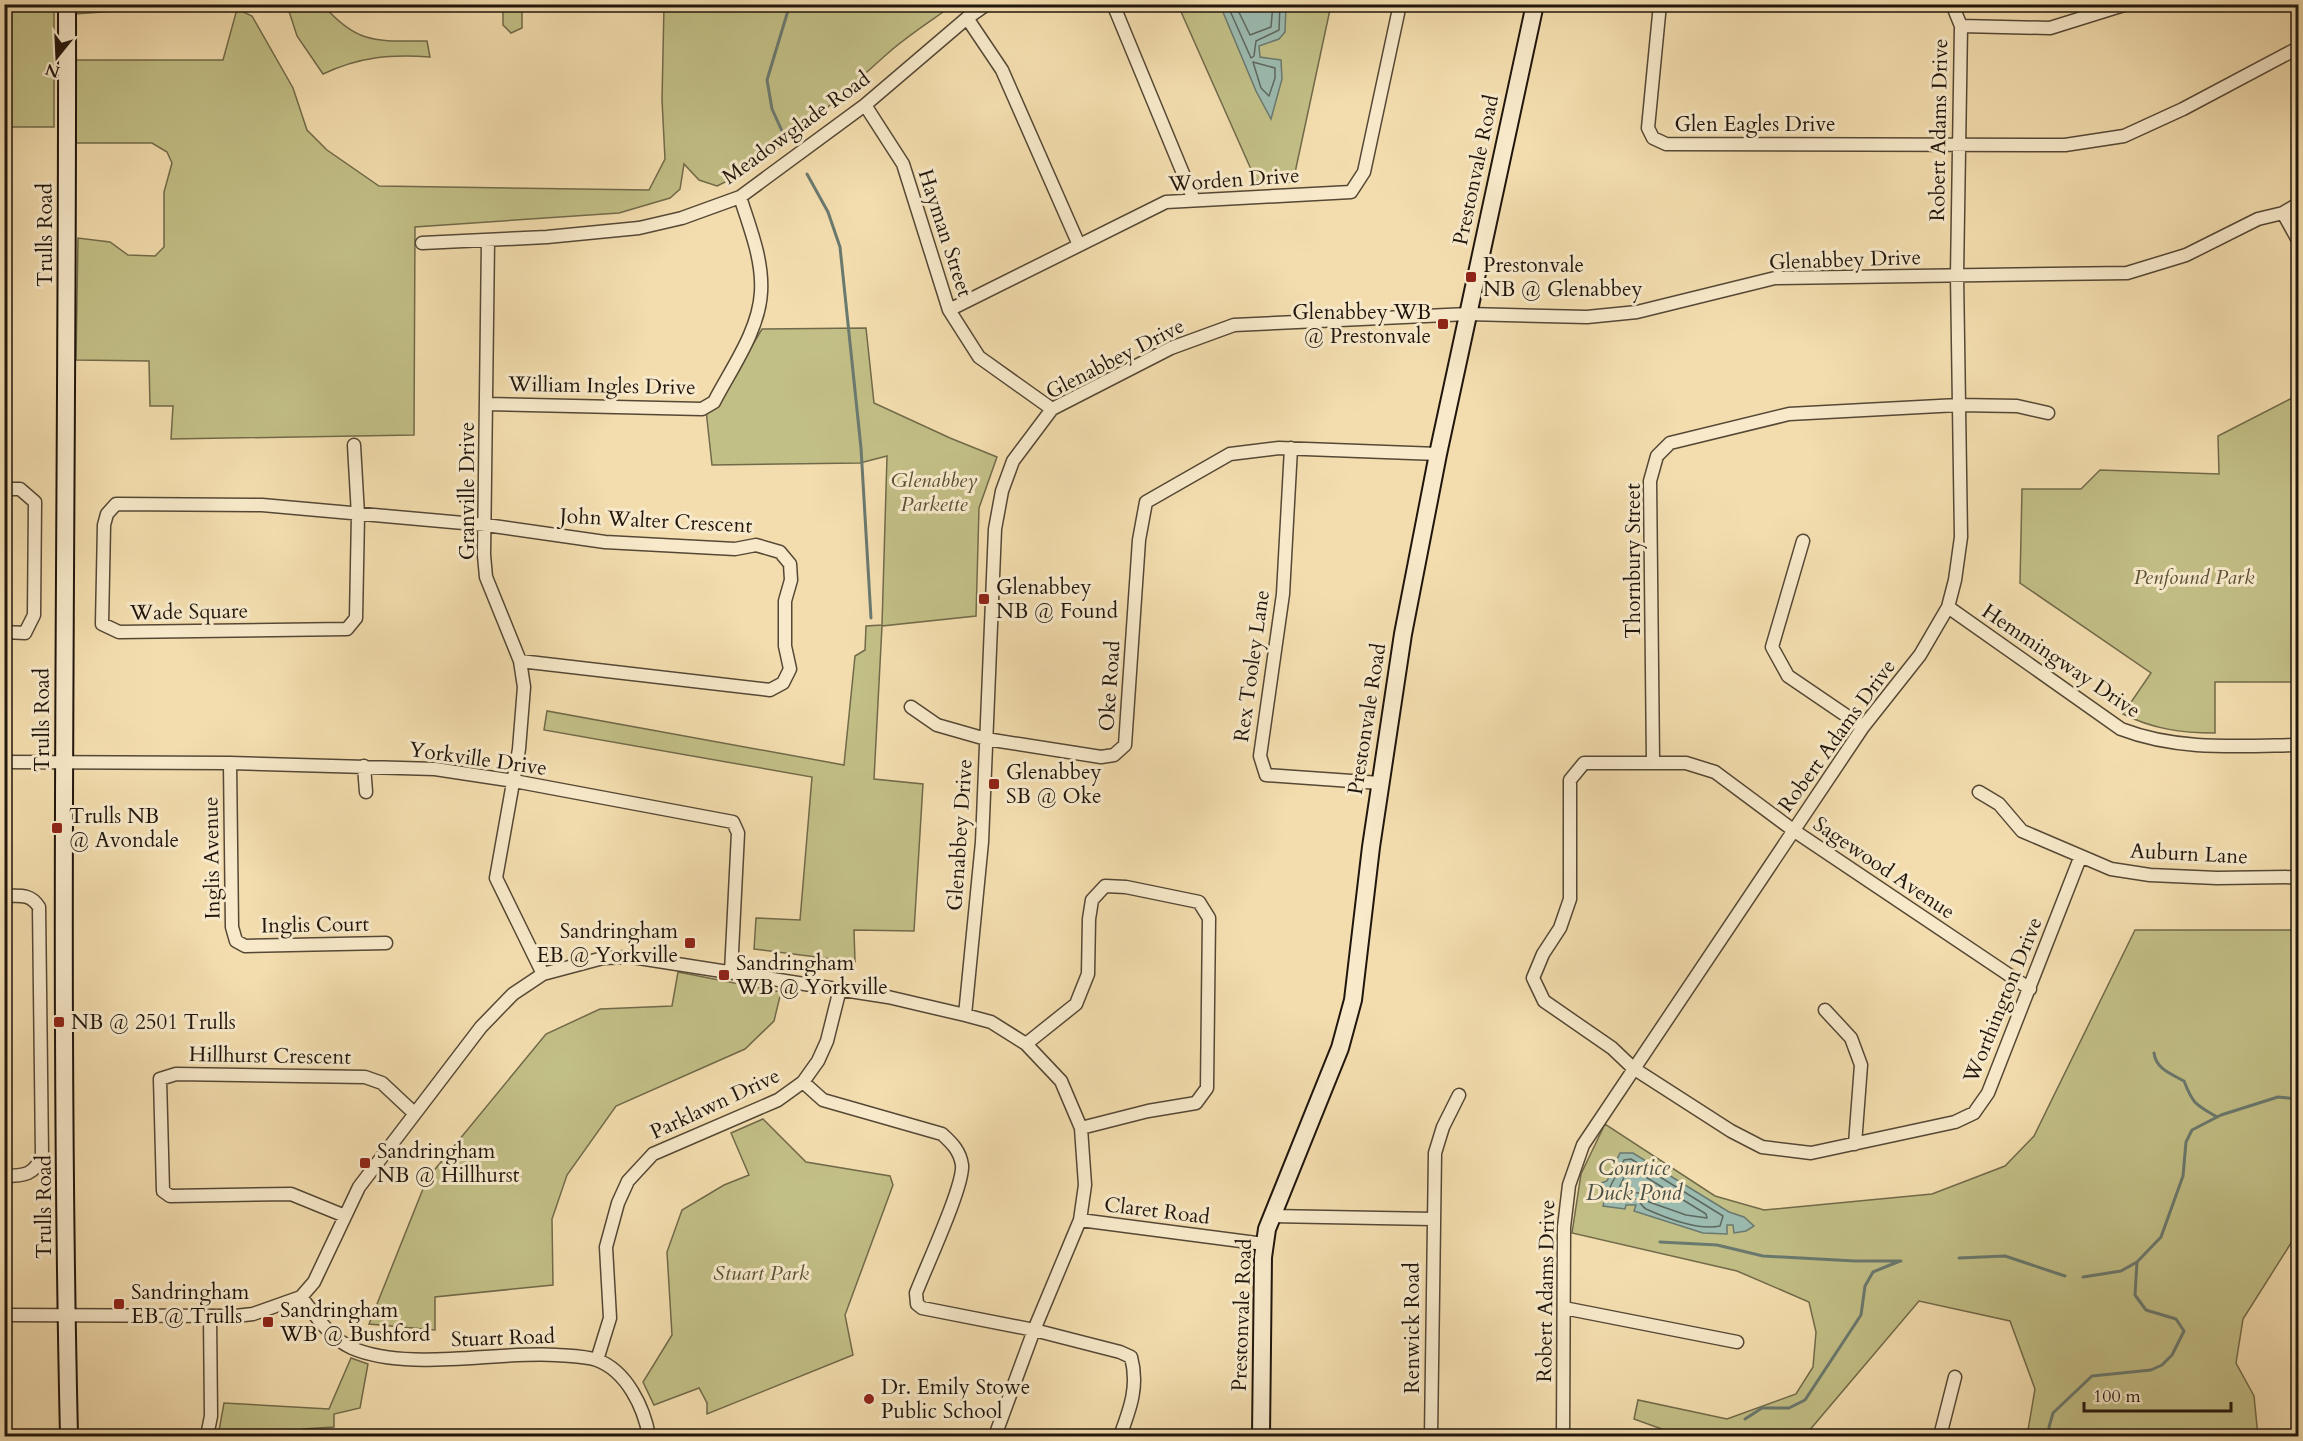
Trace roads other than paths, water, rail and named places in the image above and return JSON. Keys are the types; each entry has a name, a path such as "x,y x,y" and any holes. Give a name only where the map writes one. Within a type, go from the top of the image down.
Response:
{"street":[{"name":"Trulls Road","path":"67,4 68,415 64,762 66,1315 69,1437"},
{"name":"Meadowglade Road","path":"423,243 639,228 682,218 740,197 865,105 967,18 987,4"},
{"path":"1113,4 1194,200"},
{"name":"Worden Drive","path":"948,310 1166,202 1351,192 1364,172 1400,4"},
{"name":"Prestonvale Road","path":"1261,1437 1264,1245 1271,1216 1346,1027 1356,974 1380,783 1403,634 1437,454 1535,4"},
{"name":"Glen Eagles Drive","path":"1660,4 1648,128 1653,138 1666,144 2065,145 2124,136 2183,109 2298,48"},
{"name":"Robert Adams Drive","path":"1563,1437 1564,1227 1569,1185 1582,1145 1863,727 1920,655 1948,607 1955,580 1961,537 1957,275 1961,26 1952,4"},
{"path":"1961,26 2050,28 2127,4"},
{"path":"967,18 1002,70 1078,245"},
{"name":"Hayman Street","path":"865,105 903,164 948,310 979,357 1052,409"},
{"name":"William Ingles Drive","path":"487,404 702,409 714,402 752,331 761,293 756,246 740,197"},
{"name":"Glenabbey Drive","path":"964,1015 982,842 995,529 1002,491 1013,461 1052,409 1171,348 1234,325 1468,314 1587,317 1637,312 1775,278 2127,273 2186,255 2258,219 2283,213 2298,204"},
{"path":"2283,213 2298,240"},
{"name":"Granville Drive","path":"488,240 486,525 483,555 486,577 520,661 524,687 514,781 496,878 543,974"},
{"name":"Thornbury Street","path":"1653,761 1650,481 1657,456 1670,443 1789,414 1958,405 2017,406 2048,413"},
{"path":"354,445 358,515"},
{"name":"Oke Road","path":"986,739 1101,756 1114,755 1125,745 1139,540 1146,502 1230,454 1291,448 1437,454"},
{"name":"Rex Tooley Lane","path":"1291,448 1283,594 1260,756 1266,775 1380,783"},
{"path":"4,489 21,489 35,502 34,615 25,633 4,632"},
{"name":"Wade Square","path":"358,515 356,618 347,629 119,632 102,624 104,525 107,514 116,504 262,505 486,525"},
{"name":"John Walter Crescent","path":"486,525 605,542 735,549 756,545 780,552 790,564 790,580 784,601 786,646 790,669 783,683 770,690 520,661"},
{"path":"1803,541 1772,647 1788,676 1863,727"},
{"name":"Hemmingway Drive","path":"1948,607 2064,690 2129,732 2146,739 2184,746 2298,745"},
{"path":"910,706 937,725 986,739"},
{"name":"Sagewood Avenue","path":"1633,1068 1612,1048 1544,1001 1533,978 1543,954 1560,928 1570,899 1570,780 1584,763 1653,761 1686,763 1715,772 1793,830 2030,989"},
{"name":"Yorkville Drive","path":"4,762 364,766 435,769 514,781 733,822 738,833 731,972"},
{"name":"Inglis Avenue","path":"231,764 232,927 236,941 245,946"},
{"path":"364,766 366,792"},
{"name":"Auburn Lane","path":"1979,792 1999,804 2022,831 2080,858 2111,869 2150,875 2217,878 2298,877"},
{"name":"Worthington Drive","path":"1633,1068 1731,1131 1762,1147 1811,1153 1955,1122 1974,1113 1988,1093 2080,858"},
{"path":"1026,1044 1076,1004 1088,974 1089,919 1092,900 1105,886 1126,887 1199,902 1209,918 1208,1088 1196,1103 1148,1111 1082,1128"},
{"path":"4,896 34,898 39,907 42,1155 38,1166 27,1176 4,1176"},
{"name":"Inglis Court","path":"245,946 386,943"},
{"path":"4,1315 210,1316 253,1314 301,1297 314,1282 359,1187 481,1027 513,994 543,974 603,958 632,957 840,989 991,1022 1026,1044 1061,1081 1082,1128 1085,1185 1080,1220 1034,1330 995,1437"},
{"name":"Parklawn Drive","path":"597,1360 610,1318 606,1248 615,1211 628,1181 653,1154 778,1100 802,1082 818,1061 827,1041 840,989"},
{"path":"1826,1010 1851,1038 1861,1065 1855,1144"},
{"name":"Hillhurst Crescent","path":"345,1216 291,1194 170,1196 163,1191 160,1079 176,1074 365,1077 381,1083 414,1113"},
{"path":"802,1082 823,1100 942,1134 956,1147 962,1166 956,1193 916,1293 917,1304 922,1308 1034,1330 1131,1357 1134,1369 1134,1395 1120,1437"},
{"name":"Renwick Road","path":"1431,1437 1433,1219 1438,1139 1459,1095"},
{"path":"1271,1216 1433,1219"},
{"name":"Claret Road","path":"1080,1220 1264,1245"},
{"name":"Stuart Road","path":"301,1297 331,1334 351,1348 378,1356 442,1360 540,1354 597,1360"},
{"path":"1564,1308 1737,1342"},
{"path":"207,1437 210,1416 210,1316"},
{"path":"597,1360 611,1369 631,1390 644,1416 649,1437"},
{"path":"1940,1437 1955,1377"}],"water":[{"path":"1220,5 1286,5 1285,32 1279,39 1259,46 1260,57 1281,60 1282,79 1271,119 1256,91"},
{"name":"Courtice Duck Pond","path":"1620,1153 1633,1153 1729,1212 1744,1217 1754,1226 1746,1231 1734,1233 1733,1225 1727,1225 1727,1234 1703,1233 1634,1211 1636,1205 1626,1205 1625,1209 1603,1206 1606,1195 1601,1183 1607,1181"}],"waterway":[{"path":"782,131 772,109 767,80 790,4"},
{"path":"807,174 828,212 840,247 861,448 871,618"},
{"path":"2154,1053 2161,1067 2184,1081 2196,1103 2217,1117"},
{"path":"2051,1436 2049,1427 2053,1413 2092,1376 2151,1370 2162,1365 2172,1355 2184,1331 2176,1319 2146,1310 2135,1295 2137,1262 2161,1237 2183,1176 2186,1142 2192,1130 2221,1115 2278,1097 2298,1099"},
{"path":"1660,1242 1717,1245 1763,1256 1901,1261"},
{"path":"1959,1258 2005,1256 2065,1276"},
{"path":"1745,1419 1762,1408 1789,1408 1805,1400 1861,1315 1865,1286 1873,1272 1900,1261"},
{"path":"2083,1277 2121,1271 2137,1262"}],"place":[{"name":"Prestonvale NB @ Glenabbey","path":"1471,277"},
{"name":"Glenabbey WB @ Prestonvale","path":"1443,324"},
{"name":"Glenabbey NB @ Found","path":"984,599"},
{"name":"Glenabbey SB @ Oke","path":"994,784"},
{"name":"Trulls NB @ Avondale","path":"57,828"},
{"name":"Sandringham EB @ Yorkville","path":"690,943"},
{"name":"Sandringham WB @ Yorkville","path":"724,975"},
{"name":"NB @ 2501 Trulls","path":"59,1022"},
{"name":"Sandringham NB @ Hillhurst","path":"365,1163"},
{"name":"Sandringham EB @ Trulls","path":"119,1304"},
{"name":"Sandringham WB @ Bushford","path":"268,1322"},
{"name":"Dr. Emily Stowe Public School","path":"869,1399"}],"park label":[{"name":"Glenabbey Parkette","path":"934,492"},
{"name":"Penfound Park","path":"2194,577"},
{"name":"Stuart Park","path":"761,1273"}]}
